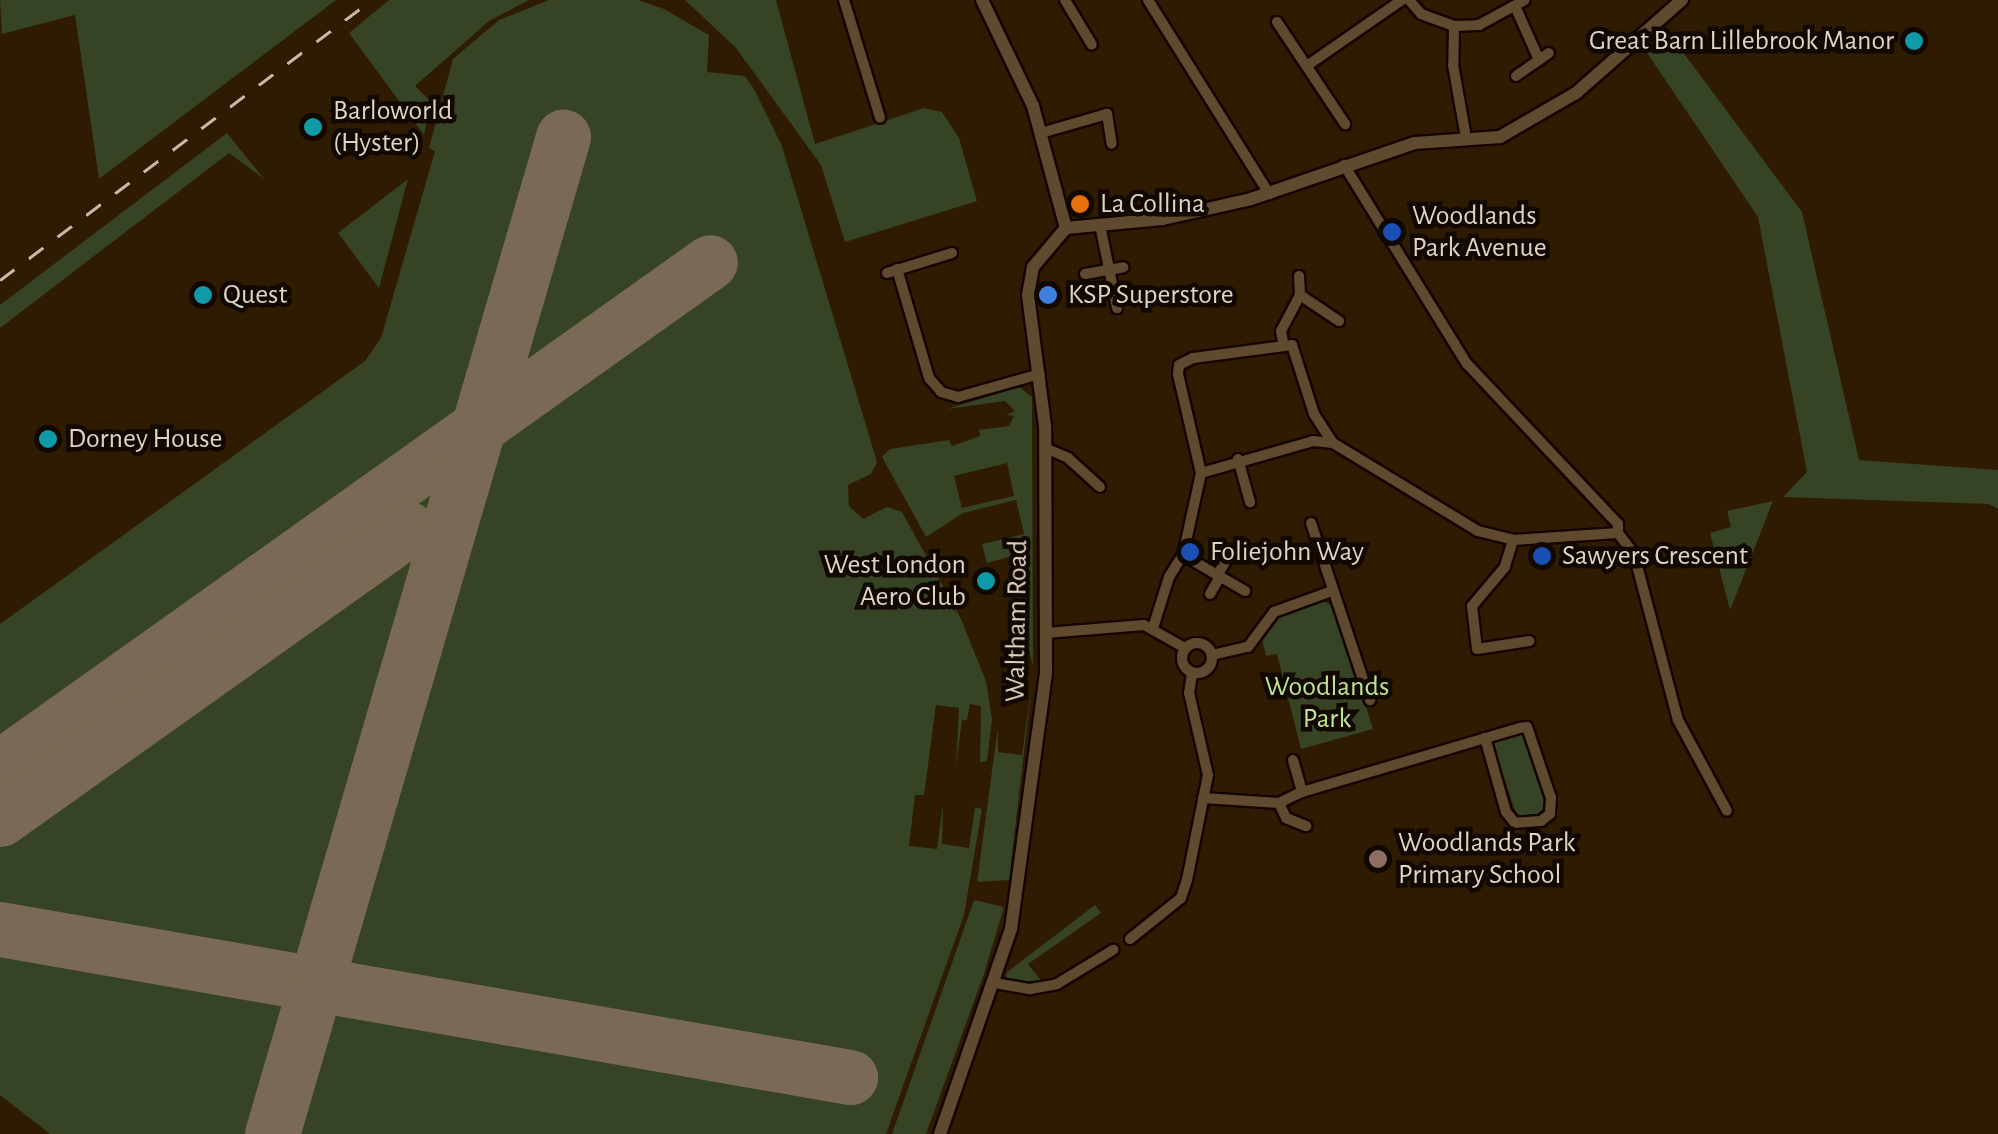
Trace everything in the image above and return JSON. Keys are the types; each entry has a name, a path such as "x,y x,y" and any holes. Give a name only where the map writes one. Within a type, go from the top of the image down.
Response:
{"street":[{"path":"844,0 880,118"},
{"path":"982,0 1041,133 1066,228 1162,219 1268,194 1414,142 1485,140 1530,125 1682,0"},
{"path":"1065,0 1092,45"},
{"path":"1148,0 1268,194"},
{"path":"1308,65 1406,0 1421,14 1454,26 1479,25 1520,3 1544,56 1516,76"},
{"path":"1278,22 1345,124"},
{"path":"1454,26 1456,115 1466,132"},
{"path":"1041,133 1110,109 1112,144"},
{"path":"1344,165 1468,364 1618,529 1634,554 1678,720 1727,811"},
{"path":"1100,225 1117,308"},
{"name":"Waltham Road","path":"940,1134 1011,929 1046,632 1045,448 1040,374 1028,295 1033,267 1066,228"},
{"path":"952,253 892,271 929,378 940,392 958,397 1040,374"},
{"path":"1085,274 1122,268"},
{"path":"1283,342 1281,331 1300,295 1299,276"},
{"path":"1300,295 1339,321"},
{"path":"1179,365 1283,342 1296,349 1320,426 1333,443 1438,510 1513,540 1618,529"},
{"path":"1153,628 1169,576 1183,555 1201,473 1179,365 1169,356"},
{"path":"1314,441 1320,426"},
{"path":"1201,473 1238,458 1314,441 1333,443"},
{"path":"1045,448 1068,458 1100,487"},
{"path":"1238,458 1250,502"},
{"path":"1317,530 1332,591 1370,700"},
{"path":"1513,540 1506,567 1472,606 1477,649 1529,642"},
{"path":"1183,555 1245,591"},
{"path":"1210,594 1230,555"},
{"path":"1212,655 1248,647 1274,612 1332,591"},
{"path":"1046,632 1153,628 1185,648"},
{"path":"1185,648 1198,643 1212,655"},
{"path":"1185,648 1182,663 1192,673"},
{"path":"1192,673 1207,670 1212,655"},
{"path":"1130,939 1181,898 1208,763 1189,693 1192,673"},
{"path":"1366,687 1380,683"},
{"path":"1203,798 1279,803 1302,792 1485,738 1519,728 1532,734 1551,798 1550,814 1541,821 1515,823 1506,812 1485,738"},
{"path":"1293,760 1302,792"},
{"path":"1279,803 1286,818 1306,826"},
{"path":"994,983 1030,989 1058,984 1113,950"}],"green space":[{"path":"0,0 336,0 99,179 75,15 2,34"},
{"path":"389,0 529,0 489,21 415,86 431,102 424,135 349,33"},
{"path":"549,0 638,0 664,9 709,35 707,72 745,76 754,89 782,146 877,462 871,474 848,485 849,506 863,519 887,507 902,512 961,619 986,681 992,719 987,761 980,762 981,706 970,704 967,720 962,720 956,766 959,708 936,705 924,795 915,795 909,846 937,849 943,804 942,844 969,848 975,807 982,809 964,915 886,1134 50,1134 0,1095 0,624 365,361 381,338 435,151 429,148 453,59 499,20"},
{"path":"685,0 776,0 815,144 924,108 942,112 959,138 977,201 845,242 821,165 736,48"},
{"path":"1662,24 1802,212 1859,460 1998,470 1998,509 1989,504 1783,497 1807,472 1758,217 1641,44"},
{"path":"227,133 264,179 229,153 0,328 0,305"},
{"path":"408,179 379,288 338,233"},
{"path":"1019,387 1032,397 1033,667 1009,557 987,563 982,544 1024,534 1016,500 963,513 926,537 882,457 890,449 949,440 952,446 980,436 979,430 1009,426 1014,416 1006,415 1015,411 1005,401 947,409","holes":["1007,463 1014,496 962,508 954,476"]},
{"path":"1773,501 1730,610 1710,533 1731,527 1727,511"},
{"name":"Woodlands Park","path":"1322,600 1334,607 1373,729 1301,749 1277,654 1266,656 1262,639 1276,616"},
{"path":"1033,676 1009,880 977,882 998,727 998,752 1022,755"},
{"path":"1522,731 1547,800 1539,817 1518,819 1491,740"},
{"path":"974,900 1004,907 984,974 926,1134 892,1134"},
{"path":"1095,905 1101,913 1028,964 1042,982 1005,981 1007,972"}],"runway":[{"path":"272,1134 563,137"},
{"path":"0,767 710,262"},
{"path":"0,819 408,529"},
{"path":"0,929 850,1077"}],"railway":[{"path":"0,280 371,0"}],"place":[{"name":"Great Barn Lillebrook Manor","path":"1914,41"},
{"name":"Barloworld (Hyster)","path":"313,127"},
{"name":"La Collina","path":"1080,204"},
{"name":"Woodlands Park Avenue","path":"1392,232"},
{"name":"Quest","path":"203,295"},
{"name":"KSP Superstore","path":"1048,295"},
{"name":"Dorney House","path":"48,439"},
{"name":"Foliejohn Way","path":"1190,552"},
{"name":"Sawyers Crescent","path":"1542,556"},
{"name":"West London Aero Club","path":"986,581"},
{"name":"Woodlands Park Primary School","path":"1378,859"}]}
